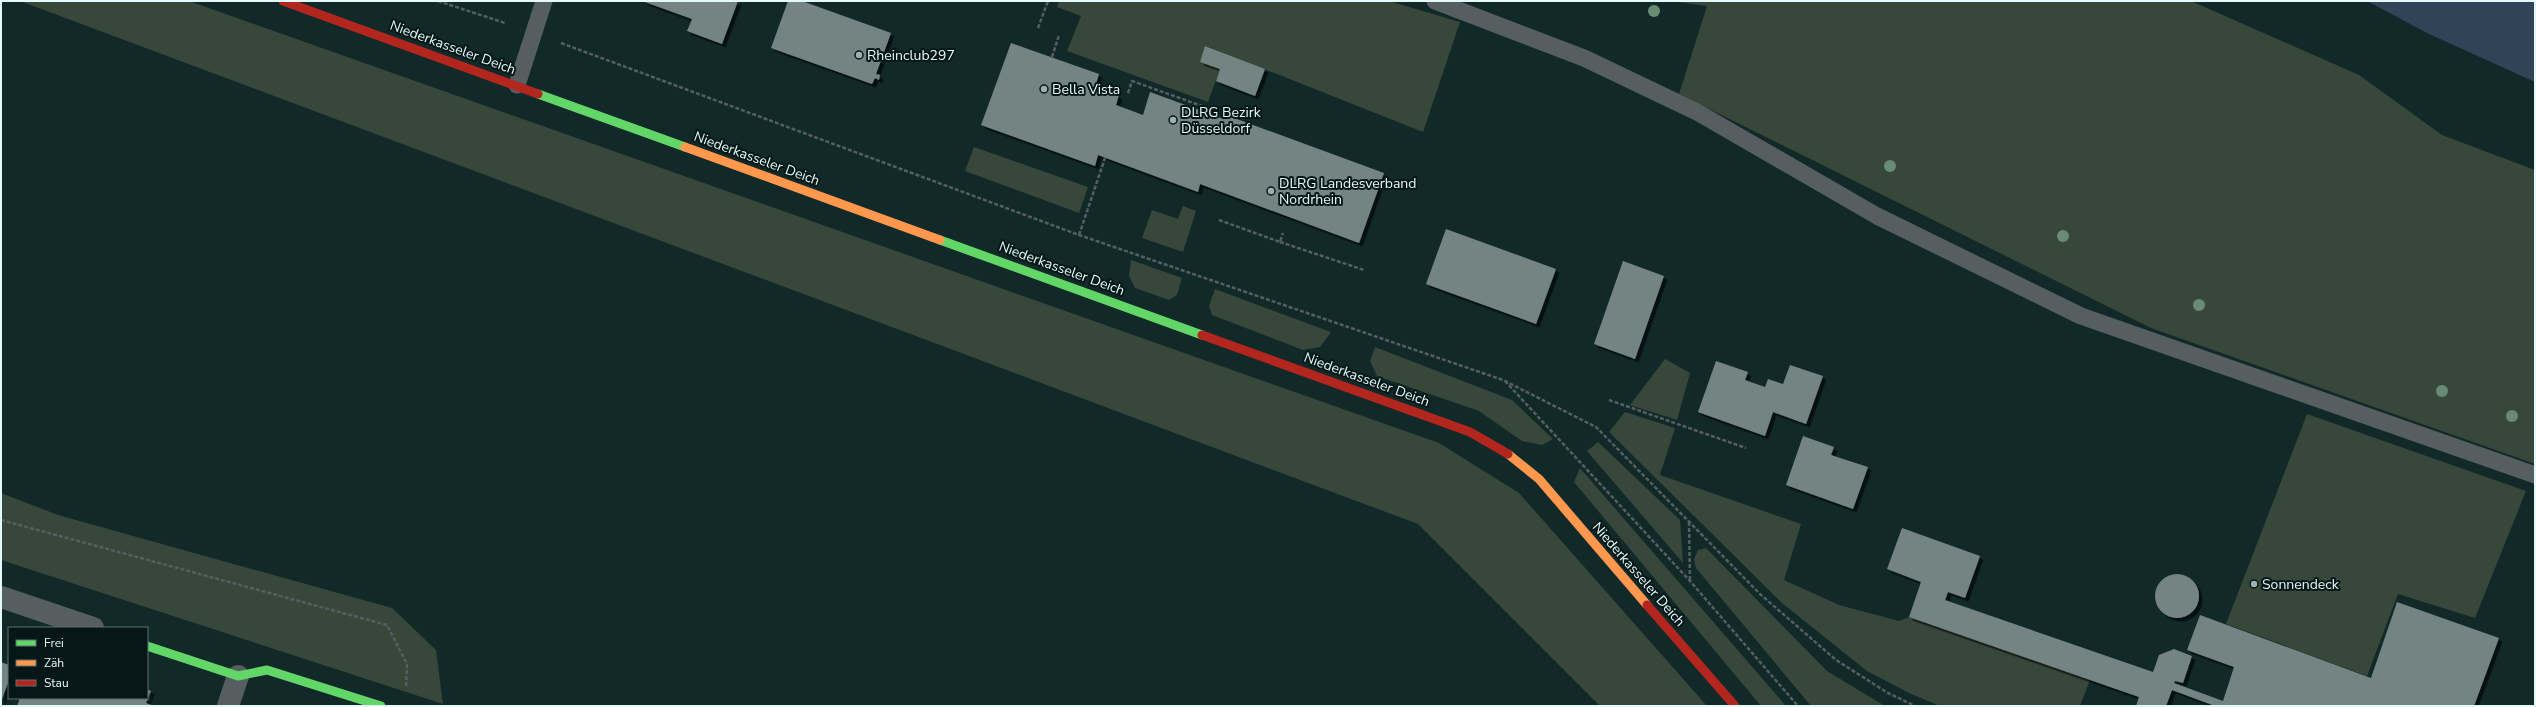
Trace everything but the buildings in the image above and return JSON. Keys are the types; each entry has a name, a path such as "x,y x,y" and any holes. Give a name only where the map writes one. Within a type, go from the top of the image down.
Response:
{"street":[{"name":"Niederkasseler Deich","path":"283,1 1470,432 1519,461 1539,479 1736,706"},
{"path":"1,597 90,627"},
{"path":"148,646 238,676 267,670 380,706"},
{"path":"228,706 238,676"}],"lane":[{"path":"517,85 544,1"},
{"path":"1435,1 1584,58 1683,106 1877,216 2082,316 2535,475"}],"path":[{"path":"438,1 533,33 1079,235 1503,380 1596,427 1760,594 1836,660 1888,693 1915,706"},
{"path":"1038,28 1048,1"},
{"path":"1052,57 1059,35"},
{"path":"1128,93 1132,81 1216,111"},
{"path":"1079,235 1105,158"},
{"path":"1219,220 1364,270"},
{"path":"1280,242 1283,233"},
{"path":"1503,380 1690,581 1798,706"},
{"path":"1609,400 1746,448"},
{"path":"1,520 387,625 407,664 406,692"},
{"path":"1689,521 1690,581"}],"green space":[{"path":"20,1 189,1 1439,443 1519,493 1707,706 1600,706 1418,524"},
{"path":"1059,1 1389,1 1460,22 1423,132 1206,46 1200,62 1220,69 1208,102 1067,51 1081,16 1057,7"},
{"path":"1671,1 2191,1 2359,75 2442,135 2535,170 2535,464 2151,328 1679,94 1707,6"},
{"path":"974,147 1088,187 1079,213 965,171"},
{"path":"1183,206 1196,211 1183,252 1142,238 1152,210 1178,219"},
{"path":"1131,260 1182,278 1177,295 1169,300 1135,288 1129,276"},
{"path":"1215,289 1331,332 1320,347 1303,350 1212,315 1209,306"},
{"path":"1375,347 1512,400 1553,439 1542,445 1522,441 1479,411 1377,376 1370,361"},
{"path":"1665,359 1690,373 1677,420 1630,405"},
{"path":"1625,412 1675,428 1660,475 1801,524 1784,580 1839,605 1899,621 1909,617 2090,680 2080,706 1940,706 1909,693 1867,671 1782,603 1609,432"},
{"path":"2307,414 2526,491 2475,618 2398,594 2367,676 2226,624"},
{"path":"1598,442 1680,520 1683,563 1587,451"},
{"path":"1580,468 1786,706 1761,706 1574,482"},
{"path":"1,493 58,515 392,608 436,650 443,704 1,560"},
{"path":"1706,548 1827,671 1885,706 1811,706 1696,568 1694,559 1698,550"}],"water":[{"path":"2367,1 2535,1 2535,82 2427,33"}],"traffic: fast":[{"path":"538,94 685,147"},
{"path":"940,240 1202,335"},
{"path":"148,646 238,676 267,670 381,706"}],"traffic: slow":[{"path":"685,147 940,240"},
{"path":"1508,454 1539,479 1647,605"}],"traffic: jam":[{"path":"283,1 538,94"},
{"path":"1202,335 1470,432 1508,454"},
{"path":"1647,605 1735,706"}],"place":[{"name":"Rheinclub297","path":"859,55"},
{"name":"Bella Vista","path":"1044,89"},
{"name":"DLRG Bezirk Düsseldorf","path":"1173,120"},
{"name":"DLRG Landesverband Nordrhein","path":"1271,191"},
{"name":"Sonnendeck","path":"2254,584"}]}
